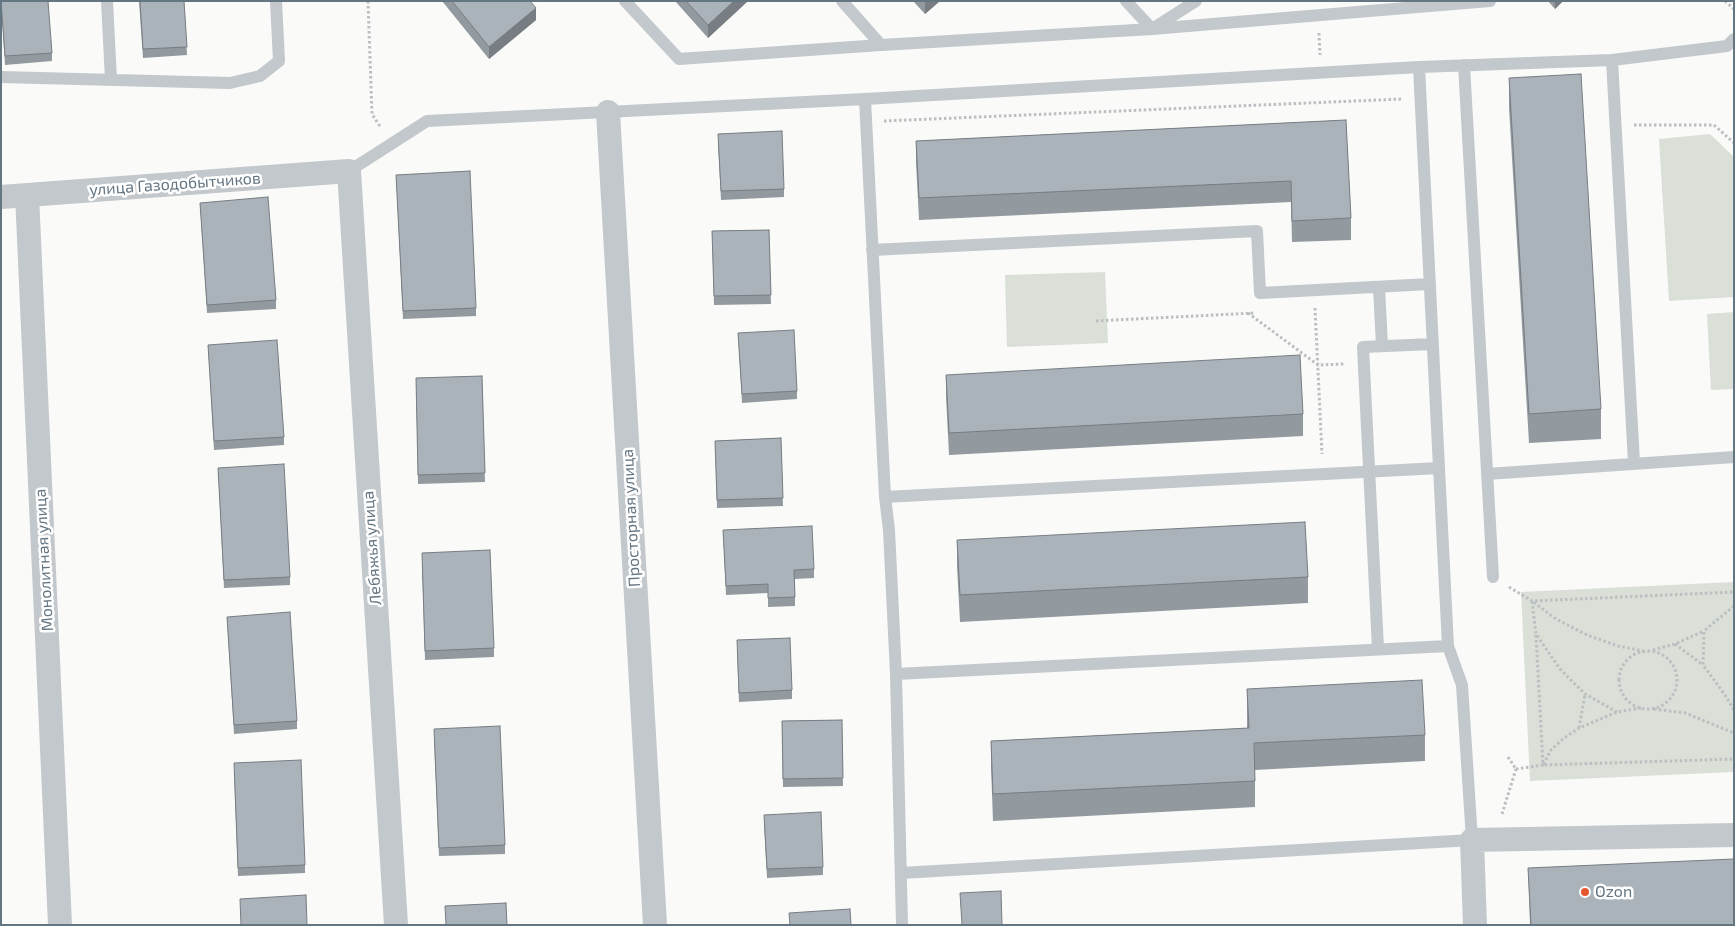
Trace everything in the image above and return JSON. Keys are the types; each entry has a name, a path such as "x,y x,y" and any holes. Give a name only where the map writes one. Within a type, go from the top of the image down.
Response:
{"street":[{"name":"Просторная улица","path":"608,112 655,925"},
{"name":"улица Газодобытчиков","path":"1,197 349,171"},
{"name":"Лебяжья улица","path":"349,171 396,925"},
{"name":"Монолитная улица","path":"27,195 60,925"},
{"path":"1475,925 1483,840 1734,835"}],"lane":[{"path":"107,1 112,80"},
{"path":"1,77 230,83 260,76 279,61 276,1"},
{"path":"625,1 679,59 1152,29 1490,1"},
{"path":"842,1 881,45"},
{"path":"1126,1 1152,29"},
{"path":"1152,29 1196,1"},
{"path":"349,171 427,121 865,99 1419,67 1612,60 1728,46 1734,39"},
{"path":"1612,60 1634,463"},
{"path":"1464,65 1493,577"},
{"path":"901,873 1483,840 1462,685 1448,646 1419,67"},
{"path":"865,99 884,496 889,530 896,674 902,925"},
{"path":"872,250 1257,231 1260,293 1430,284"},
{"path":"1379,287 1382,346"},
{"path":"1378,649 1363,347 1433,344"},
{"path":"1486,474 1734,457"},
{"path":"884,496 1439,468"},
{"path":"896,674 1448,646"}],"path":[{"path":"368,1 372,114 391,144"},
{"path":"1725,1 1734,8"},
{"path":"1319,15 1320,73"},
{"path":"866,122 1421,99"},
{"path":"1616,125 1714,125 1734,143"},
{"path":"1314,290 1323,474"},
{"path":"1096,321 1257,312"},
{"path":"1247,313 1318,365"},
{"path":"1493,577 1532,601 1556,619 1587,635 1618,646 1643,651"},
{"path":"1532,601 1734,592"},
{"path":"1532,601 1536,634 1543,765"},
{"path":"1641,708 1632,704 1624,697 1620,688 1618,678 1626,660 1634,654 1675,644 1704,631 1734,606"},
{"path":"1703,665 1704,631"},
{"path":"1536,634 1560,669 1585,694 1617,712"},
{"path":"1675,644 1703,665 1734,710"},
{"path":"1651,709 1668,701 1674,693 1677,684 1674,666 1668,659 1652,650"},
{"path":"1579,728 1585,694"},
{"path":"1543,765 1551,750 1564,738 1579,728 1617,712 1641,708 1685,713 1734,733"},
{"path":"1508,758 1516,769"},
{"path":"1516,769 1543,765 1734,759"},
{"path":"1483,840 1516,769"}],"shaded area":[{"path":"1710,134 1734,157 1734,297 1669,301 1659,139"},
{"path":"1105,272 1108,343 1007,347 1005,275"},
{"path":"1734,312 1734,389 1711,390 1707,314"},
{"path":"1734,582 1734,772 1530,781 1521,592"}],"building":[{"path":"1,1 48,1 52,53 5,56"},
{"path":"140,1 184,1 187,47 143,49"},
{"path":"452,1 530,1 536,8 489,47"},
{"path":"686,1 734,1 708,25"},
{"path":"1581,74 1601,409 1529,414 1509,78"},
{"path":"1346,120 1351,218 1292,221 1291,181 919,198 916,141"},
{"path":"782,131 784,189 721,191 718,134"},
{"path":"470,171 476,308 403,311 396,175"},
{"path":"268,197 276,300 207,305 200,203"},
{"path":"769,230 771,295 714,296 712,231"},
{"path":"794,330 797,391 742,394 738,333"},
{"path":"277,340 284,437 214,441 208,345"},
{"path":"1300,355 1303,414 949,433 946,375"},
{"path":"482,376 485,473 418,475 416,378"},
{"path":"781,438 783,498 717,500 715,441"},
{"path":"284,464 290,577 224,580 218,468"},
{"path":"1305,522 1308,577 960,595 957,540"},
{"path":"812,526 814,569 794,570 795,597 768,598 768,584 726,586 723,530"},
{"path":"490,550 494,648 425,651 422,553"},
{"path":"290,612 297,721 234,725 227,617"},
{"path":"790,638 792,690 739,693 737,640"},
{"path":"1422,680 1425,735 1254,743 1255,781 993,794 991,741 1249,728 1247,689"},
{"path":"842,720 843,778 783,779 782,721"},
{"path":"500,726 505,845 439,848 434,729"},
{"path":"301,760 305,865 238,868 234,763"},
{"path":"821,812 823,867 767,869 764,815"},
{"path":"1734,859 1734,925 1531,925 1528,868"},
{"path":"1001,891 1002,925 962,925 960,893"},
{"path":"306,895 307,925 241,925 240,899"},
{"path":"506,903 507,925 446,925 445,906"},
{"path":"850,909 851,925 790,925 789,913"}],"place":[{"name":"Ozon","path":"1585,892"}]}
